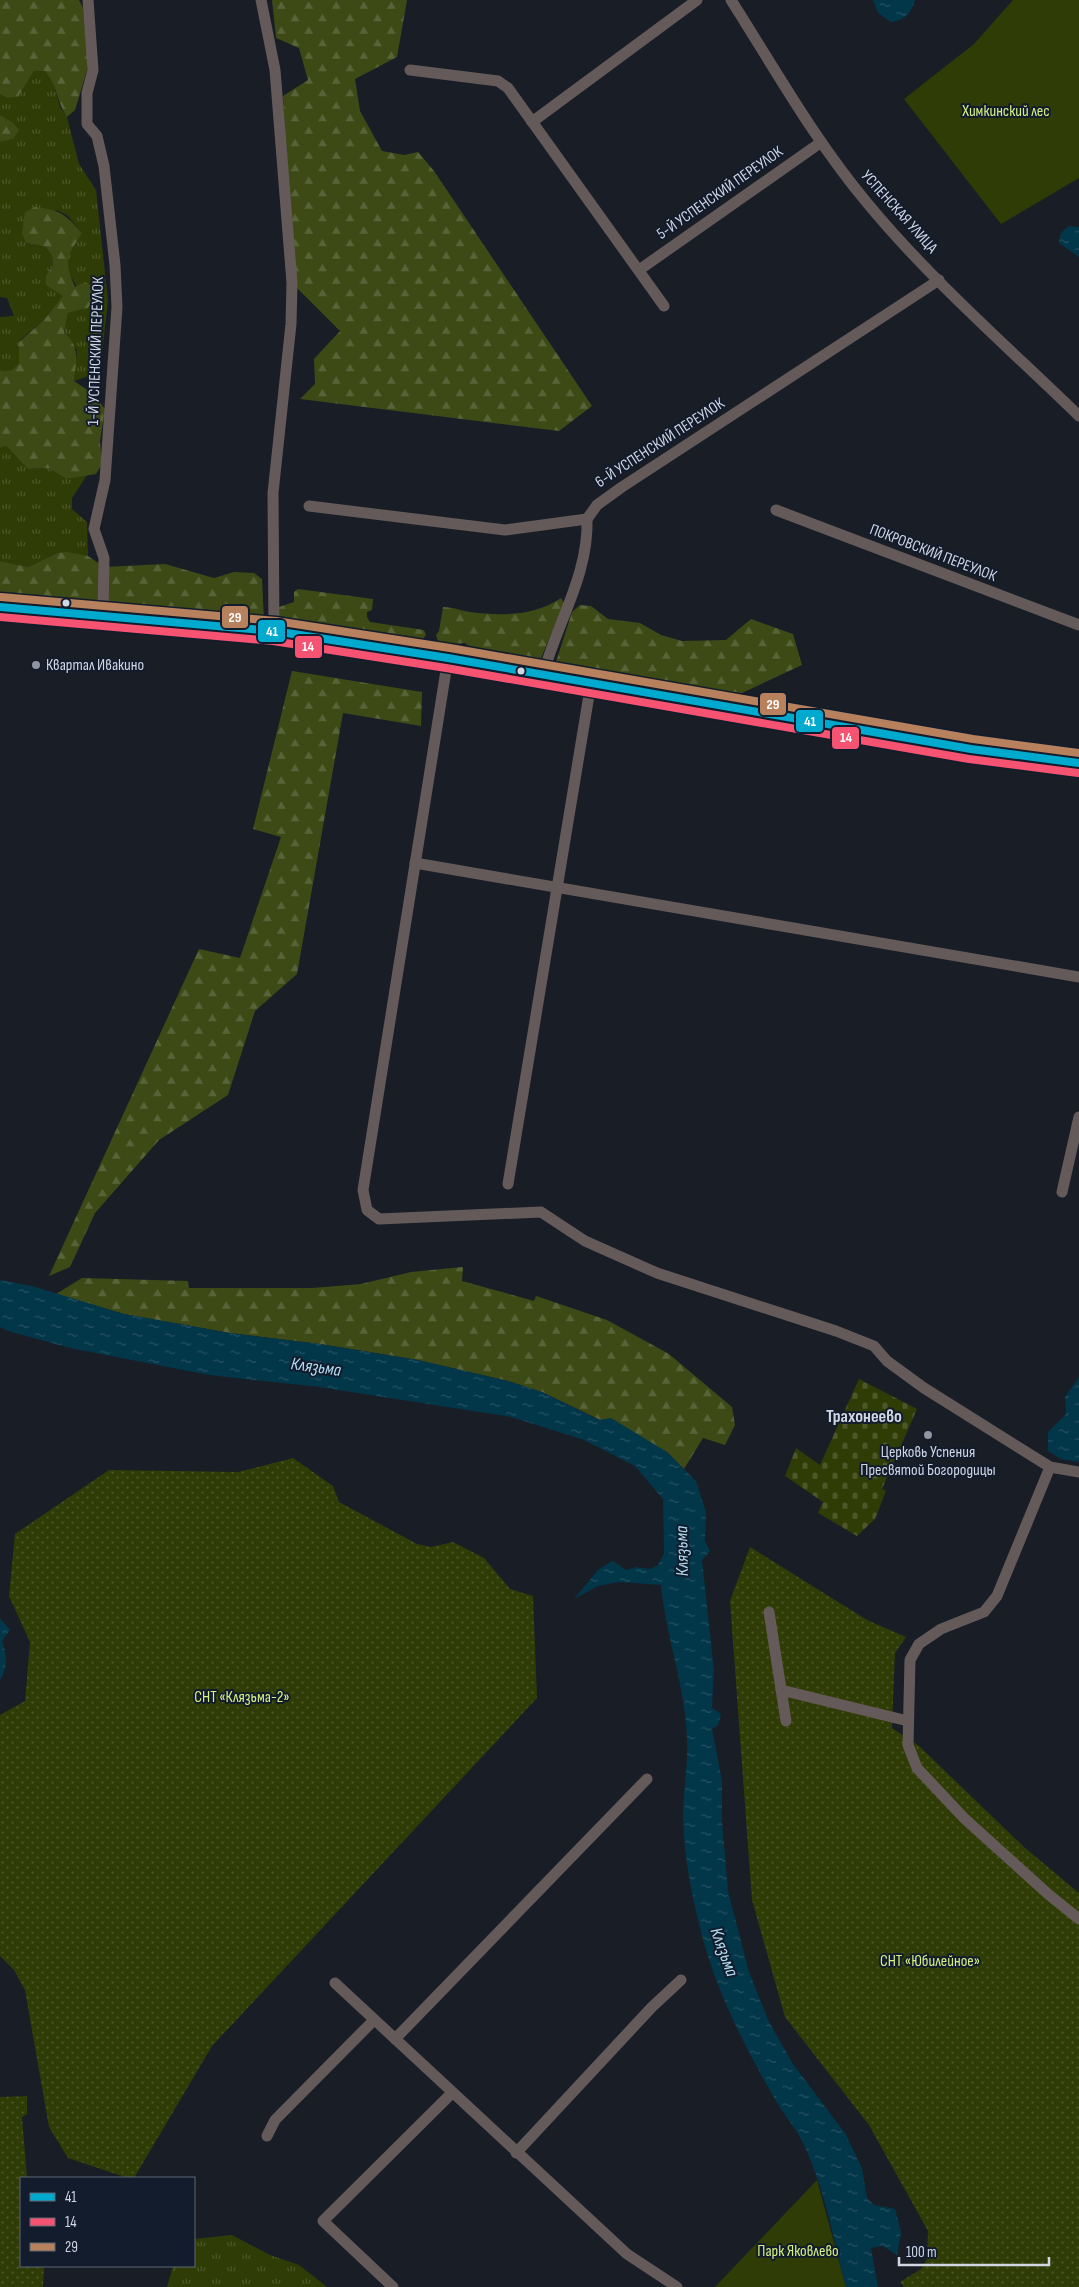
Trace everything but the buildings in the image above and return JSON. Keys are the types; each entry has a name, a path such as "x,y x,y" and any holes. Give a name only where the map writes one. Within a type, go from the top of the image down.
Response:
{"main road":[{"path":"0,607 274,631 448,658 971,749 1079,763"}],"street":[{"name":"1-Й УСПЕНСКИЙ ПЕРЕУЛОК","path":"88,0 93,70 87,94 87,124 97,136 104,166 115,265 117,307 106,480 94,529 104,558 103,616"},
{"path":"262,0 275,70 292,284 291,324 273,493 274,631"},
{"path":"532,122 698,0"},
{"name":"УСПЕНСКАЯ УЛИЦА","path":"731,0 820,142 890,230 1079,416"},
{"path":"410,70 498,82 508,88 664,306"},
{"name":"5-Й УСПЕНСКИЙ ПЕРЕУЛОК","path":"639,270 820,142"},
{"name":"6-Й УСПЕНСКИЙ ПЕРЕУЛОК","path":"586,519 597,505 622,487 939,280"},
{"path":"309,506 505,530 586,519 587,536 581,569 543,675"},
{"name":"ПОКРОВСКИЙ ПЕРЕУЛОК","path":"776,510 1079,625"},
{"path":"448,658 363,1190 367,1210 379,1219 541,1212 584,1241 657,1273 836,1331 874,1346 887,1362 924,1388 1050,1467 1079,1472"},
{"path":"508,1184 591,683"},
{"path":"415,863 1079,977"},
{"path":"1062,1192 1079,1117"},
{"path":"1050,1467 997,1596 984,1612 941,1629 919,1644 910,1660 908,1745 917,1768 964,1818 1048,1894 1079,1919"},
{"path":"769,1612 786,1721"},
{"path":"781,1690 908,1721"},
{"path":"395,2038 647,1779"},
{"path":"516,2153 652,2007 681,1980"},
{"path":"335,1983 627,2254 677,2287"},
{"path":"267,2136 275,2120 374,2020"},
{"path":"393,2287 323,2221 452,2092"}],"green space":[{"path":"0,0 79,0 83,8 88,67 75,110 67,117 52,82 45,71 34,71 18,97 7,98 0,94"},
{"path":"272,0 407,0 397,57 355,79 360,111 382,151 404,155 418,152 434,171 592,406 559,431 300,399 315,384 314,359 340,331 292,283 283,96 308,80 299,48 276,38"},
{"name":"Химкинский лес","path":"1013,0 1079,0 1079,178 1001,224 904,99 974,44"},
{"path":"34,71 45,71 52,78 60,107 67,117 79,164 96,190 108,301 102,353 94,374 74,381 77,350 64,333 68,313 88,308 67,269 67,258 82,233 67,215 56,210 26,243 46,247 52,256 53,266 46,275 64,296 44,320 19,341 19,363 12,370 2,371 0,369 0,317 14,316 7,298 0,297 0,142 13,139 12,122 0,115 0,94 7,98 18,97"},
{"path":"0,115 12,122 19,130 13,139 0,142"},
{"path":"35,207 62,214 82,233 68,258 69,270 75,287 85,282 94,288 94,299 88,308 68,313 64,333 73,343 75,349 74,381 92,393 105,409 100,441 102,464 96,474 66,479 49,468 28,469 6,446 0,448 0,369 2,371 12,370 19,363 19,342 44,320 63,296 46,285 46,275 53,266 52,256 46,247 26,243 22,233 25,212"},
{"path":"6,446 28,469 49,468 66,479 87,475 72,498 72,509 87,522 88,556 57,553 28,567 0,561 0,448"},
{"path":"67,552 88,556 104,567 165,564 214,578 234,572 254,573 262,579 264,620 0,598 0,561 28,567 57,553"},
{"path":"298,589 373,599 372,610 367,612 370,622 424,630 426,635 423,639 399,640 281,621 278,617 279,607 294,602 294,592"},
{"path":"561,598 564,603 539,663 473,650 465,643 439,645 436,635 439,631 443,607 482,613 506,614 540,608"},
{"path":"580,605 591,606 608,619 640,623 661,635 682,641 726,640 751,619 793,634 802,665 731,698 565,669 556,662 572,612"},
{"path":"292,671 422,692 421,726 343,713 297,974 255,1011 228,1095 159,1140 95,1213 70,1267 49,1276 199,949 240,958 281,837 253,829"},
{"path":"463,1267 462,1281 534,1301 536,1296 607,1320 669,1354 732,1407 735,1425 725,1445 703,1438 684,1469 667,1452 542,1392 508,1381 418,1360 320,1344 230,1333 124,1314 56,1294 82,1278 188,1281 189,1288 312,1288 361,1284 411,1272"},
{"path":"859,1379 917,1409 882,1489 886,1491 875,1519 857,1536 818,1513 823,1502 785,1476 796,1448 820,1465"},
{"name":"СНТ «Клязьма-2»","path":"293,1458 333,1486 339,1502 417,1544 431,1547 453,1542 484,1558 510,1589 533,1596 537,1698 212,2046 135,2177 125,2177 68,2158 49,2127 25,1990 14,1970 0,1956 0,1715 25,1701 30,1642 9,1596 15,1534 109,1470 238,1472"},
{"name":"СНТ «Юбилейное»","path":"750,1547 867,1620 906,1637 895,1653 892,1728 919,1746 1024,1847 1079,1893 1079,2287 904,2287 900,2282 921,2269 927,2259 928,2231 869,2125 785,2017 752,1900 730,1601"},
{"path":"27,2096 27,2114 22,2117 27,2177 20,2177 20,2267 44,2267 43,2287 0,2287 0,2097"},
{"name":"Парк Яковлево","path":"817,2180 846,2287 715,2287"},
{"path":"232,2235 270,2255 299,2265 327,2287 167,2287 173,2267 195,2267 195,2239"}],"water":[{"path":"873,0 915,0 912,9 907,15 900,20 891,22 878,13"},
{"path":"1070,226 1079,227 1079,257 1059,243 1062,233"},
{"name":"Клязьма","path":"0,1280 32,1286 124,1314 230,1333 320,1344 418,1360 508,1381 542,1392 599,1420 611,1418 667,1452 696,1481 706,1512 705,1541 710,1551 702,1560 714,1671 712,1708 721,1714 718,1725 712,1729 722,1781 722,1821 728,1891 749,1972 769,2022 793,2064 845,2133 862,2168 867,2198 874,2205 895,2209 901,2232 897,2255 883,2246 871,2248 878,2287 846,2287 822,2193 809,2156 745,2044 710,1964 696,1912 685,1849 683,1808 687,1750 686,1721 661,1585 619,1582 598,1586 574,1599 599,1569 613,1561 626,1570 636,1567 650,1569 658,1565 664,1553 663,1499 635,1466 584,1440 511,1417 319,1387 209,1375 70,1348 8,1331 0,1327"},
{"path":"1079,1377 1079,1462 1061,1459 1048,1451 1048,1432 1066,1414 1065,1397"},
{"path":"0,1618 10,1630 2,1641 6,1661 0,1680"}],"transit line":[{"name":"29","path":"1,597 276,621 450,648 973,739 1079,753"},
{"name":"41","path":"0,607 274,631 448,658 971,749 1079,763"},
{"name":"14","path":"0,617 273,641 446,668 969,759 1078,773"}],"place":[{"name":"Квартал Ивакино","path":"36,665"},
{"name":"Церковь Успения Пресвятой Богородицы","path":"928,1435"}],"district":[{"name":"Трахонеево","path":"864,1416"}]}
